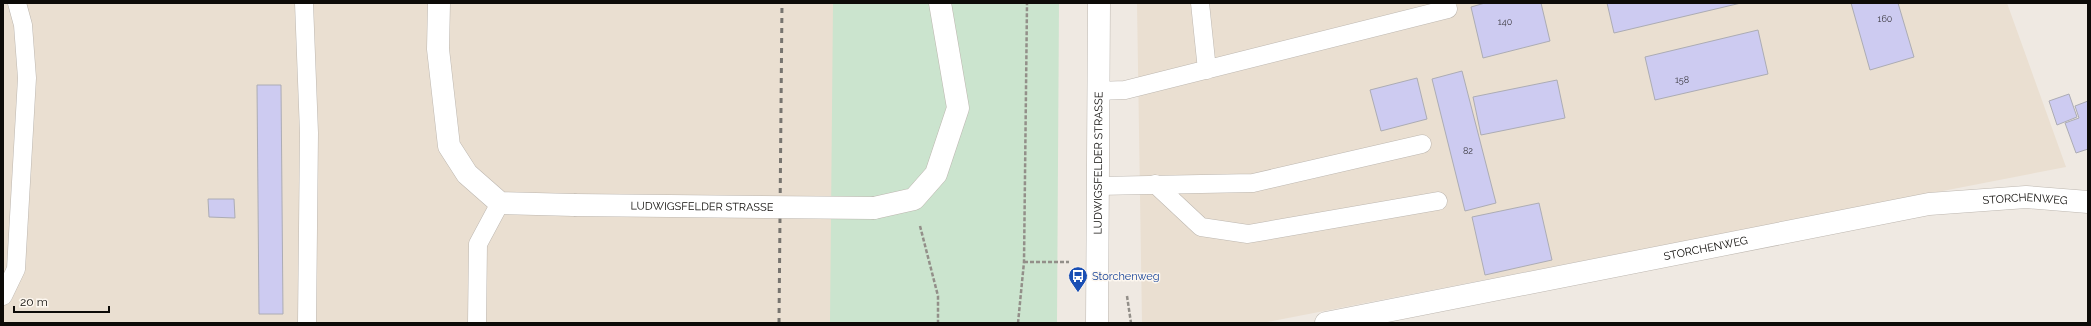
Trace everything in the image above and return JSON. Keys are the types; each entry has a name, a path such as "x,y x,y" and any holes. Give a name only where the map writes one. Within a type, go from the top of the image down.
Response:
{"street":[{"path":"439,3 438,49 449,146 466,174 500,203"},
{"path":"914,199 936,174 958,108 940,3"},
{"name":"LUDWIGSFELDER STRASSE","path":"1097,323 1097,91 1099,3"},
{"name":"STORCHENWEG","path":"1326,323 1929,204 2026,197 2088,202"},
{"name":"LUDWIGSFELDER STRASSE","path":"500,203 874,208 914,199"}],"lane":[{"path":"3,296 16,269 27,78 23,25 17,3"},
{"path":"304,3 309,133 307,323"},
{"path":"1200,3 1207,70"},
{"path":"1097,91 1125,90 1448,9"},
{"path":"1097,186 1253,183 1422,144"},
{"path":"1155,184 1201,227 1248,234 1438,201"},
{"path":"477,323 478,244 500,203"}],"path":[{"path":"1018,323 1024,262 1026,3"},
{"path":"914,199 938,296 938,323"}],"shaded area":[{"path":"3,3 877,3 874,323 3,323"},
{"path":"1137,3 2007,3 2066,167 1262,323 1142,323"}],"green space":[{"path":"833,3 1059,3 1057,323 830,323"}],"building":[{"path":"1485,3 1541,3 1550,41 1483,58 1471,7"},
{"path":"1607,3 1741,3 1614,33"},
{"path":"1851,3 1898,3 1914,57 1870,70"},
{"path":"1758,30 1768,74 1655,100 1645,57"},
{"path":"1462,71 1496,203 1465,211 1432,79"},
{"path":"1417,78 1427,119 1381,131 1370,90"},
{"path":"1557,80 1565,118 1481,135 1473,97"},
{"path":"257,85 281,85 283,314 259,314"},
{"path":"2069,94 2077,117 2057,125 2049,101"},
{"path":"2088,101 2088,149 2076,153 2065,123 2079,118 2075,106"},
{"path":"208,199 234,199 235,218 209,217"},
{"path":"1539,203 1552,260 1485,275 1472,217"}],"railway":[{"path":"779,323 782,3"}],"place":[{"name":"Storchenweg","path":"1078,293"}]}
